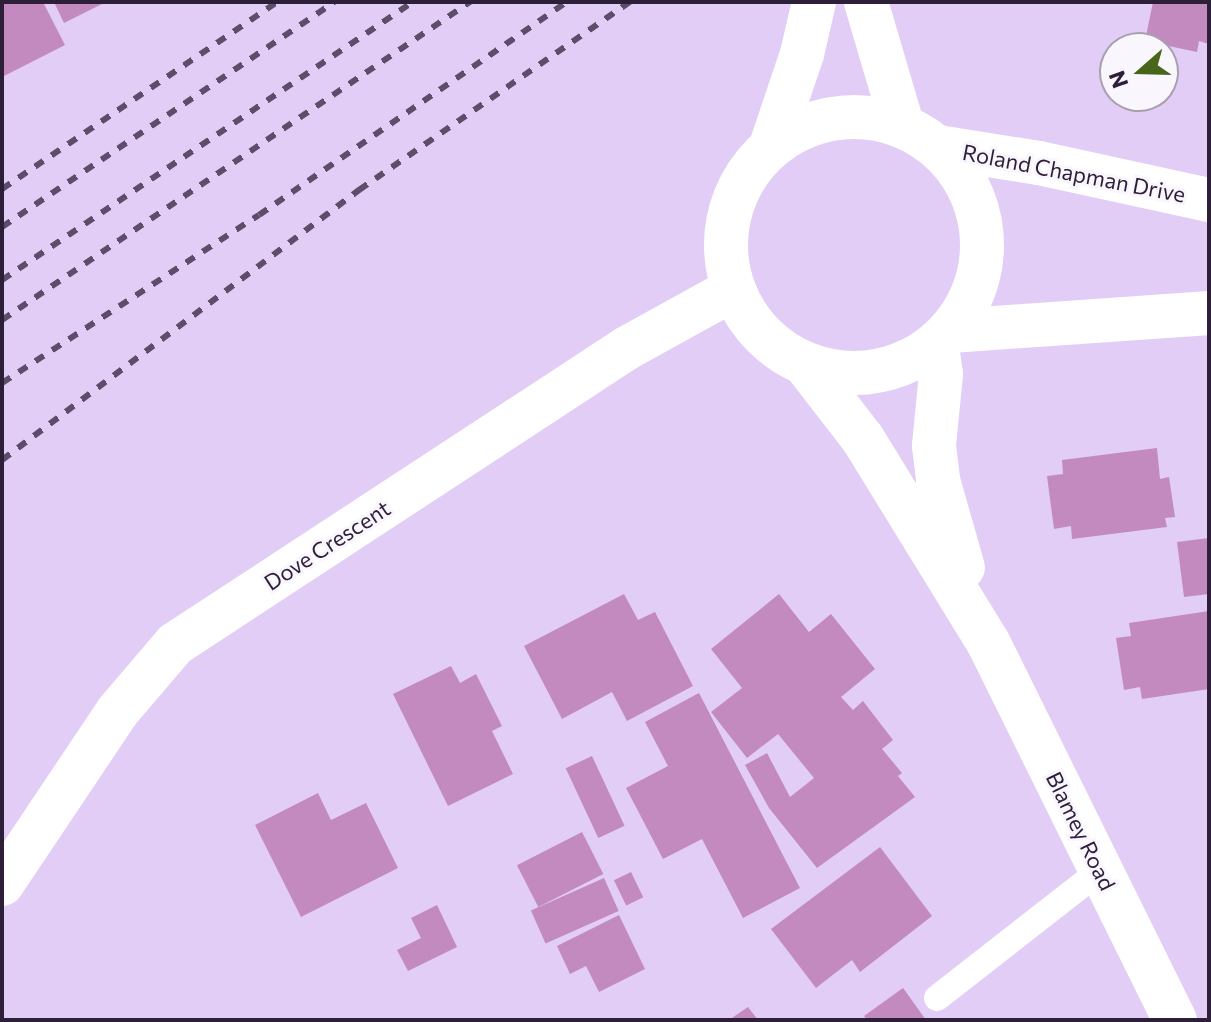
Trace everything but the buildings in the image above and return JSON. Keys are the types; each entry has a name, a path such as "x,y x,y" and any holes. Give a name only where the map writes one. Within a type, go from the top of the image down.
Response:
{"street":[{"path":"772,143 802,54 814,2"},
{"path":"866,2 920,136"},
{"path":"944,338 978,278 982,243 977,207 961,174 920,136 857,116 812,121 772,143 747,171 730,205 725,248 732,290 754,327 777,349 805,364 835,372 867,373 898,367 944,338 1209,313"},
{"name":"Roland Chapman Drive","path":"920,136 1209,200"},
{"name":"Dove Crescent","path":"2,884 117,712 175,644 627,348 732,290"},
{"name":"Blamey Road","path":"944,338 934,446 938,480 988,642"},
{"name":"Blamey Road","path":"805,364 863,439 988,642 1175,1020"}],"lane":[{"path":"937,998 1101,870"}],"railway":[{"path":"2,189 277,2"},
{"path":"2,227 334,2"},
{"path":"2,280 412,2"},
{"path":"2,320 470,2"},
{"path":"2,383 259,215 567,2"},
{"path":"2,460 359,190 630,2"}]}
